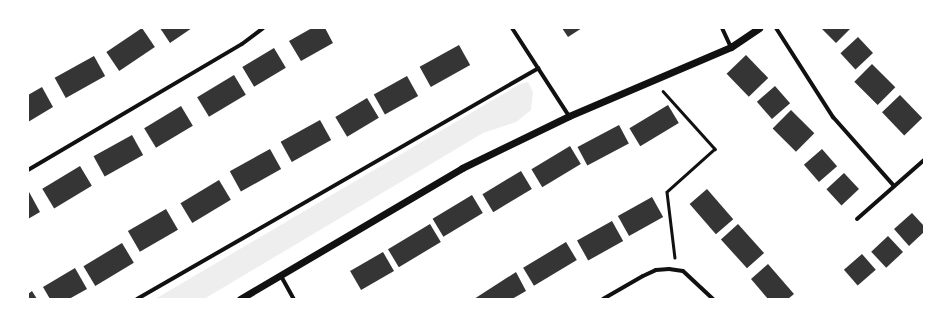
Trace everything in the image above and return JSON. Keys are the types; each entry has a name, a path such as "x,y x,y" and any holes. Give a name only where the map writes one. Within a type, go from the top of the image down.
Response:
{"street":[{"path":"28,170 242,44 262,28"},
{"path":"512,28 569,116"},
{"path":"722,28 731,47"},
{"path":"240,299 462,168 569,116 731,47 759,28"},
{"path":"776,28 832,118 894,186"},
{"path":"137,299 538,68"},
{"path":"857,220 924,160"},
{"path":"604,299 656,270 683,271 698,282 713,299"},
{"path":"281,276 294,299"}],"path":[{"path":"654,80 715,149 667,192 677,270"}],"shaded area":[{"path":"528,82 533,92 531,110 516,122 483,133 204,299 155,299 520,84"}],"building":[{"path":"142,28 155,47 119,71 106,52"},
{"path":"160,28 192,28 170,43"},
{"path":"312,28 325,28 333,43 301,61 289,41"},
{"path":"562,28 582,28 568,37"},
{"path":"821,28 851,28 836,43"},
{"path":"858,37 873,53 855,69 840,53"},
{"path":"459,45 470,65 431,87 420,67"},
{"path":"274,48 286,68 254,87 242,67"},
{"path":"746,55 768,78 749,97 727,74"},
{"path":"94,56 105,76 66,98 55,78"},
{"path":"872,64 895,87 878,105 854,82"},
{"path":"234,75 246,95 209,117 197,97"},
{"path":"407,76 418,96 385,115 374,94"},
{"path":"775,86 790,103 772,119 757,102"},
{"path":"42,87 53,107 28,122 28,95"},
{"path":"900,95 922,118 904,135 882,112"},
{"path":"367,98 379,118 347,137 335,117"},
{"path":"668,105 679,123 640,146 629,128"},
{"path":"181,106 193,126 156,148 144,128"},
{"path":"791,110 814,133 796,152 773,128"},
{"path":"320,120 331,140 292,162 281,142"},
{"path":"619,125 629,144 587,166 578,147"},
{"path":"132,135 143,155 105,176 94,156"},
{"path":"570,146 581,164 542,187 531,169"},
{"path":"270,149 281,169 241,191 230,171"},
{"path":"822,149 837,166 819,182 804,165"},
{"path":"80,166 92,186 54,208 42,189"},
{"path":"521,171 532,189 493,212 482,194"},
{"path":"844,173 859,189 841,205 826,189"},
{"path":"219,180 231,200 192,223 180,203"},
{"path":"707,189 733,219 716,234 690,204"},
{"path":"28,190 40,212 28,219"},
{"path":"472,195 483,213 443,237 433,219"},
{"path":"652,197 663,217 629,236 618,216"},
{"path":"166,209 178,230 140,252 128,231"},
{"path":"912,213 924,226 924,232 909,246 894,229"},
{"path":"612,221 623,241 588,261 577,240"},
{"path":"430,224 441,242 399,267 388,249"},
{"path":"738,224 764,253 747,268 721,239"},
{"path":"888,236 903,252 886,268 871,252"},
{"path":"566,242 577,260 534,286 523,268"},
{"path":"122,243 134,263 95,286 83,266"},
{"path":"383,252 394,271 361,290 350,271"},
{"path":"862,254 876,270 858,286 844,270"},
{"path":"768,264 794,294 788,299 768,299 751,279"},
{"path":"75,268 87,289 69,299 50,299 43,287"},
{"path":"516,272 526,291 512,299 474,299"},
{"path":"32,291 37,299 28,299 28,294"}]}
